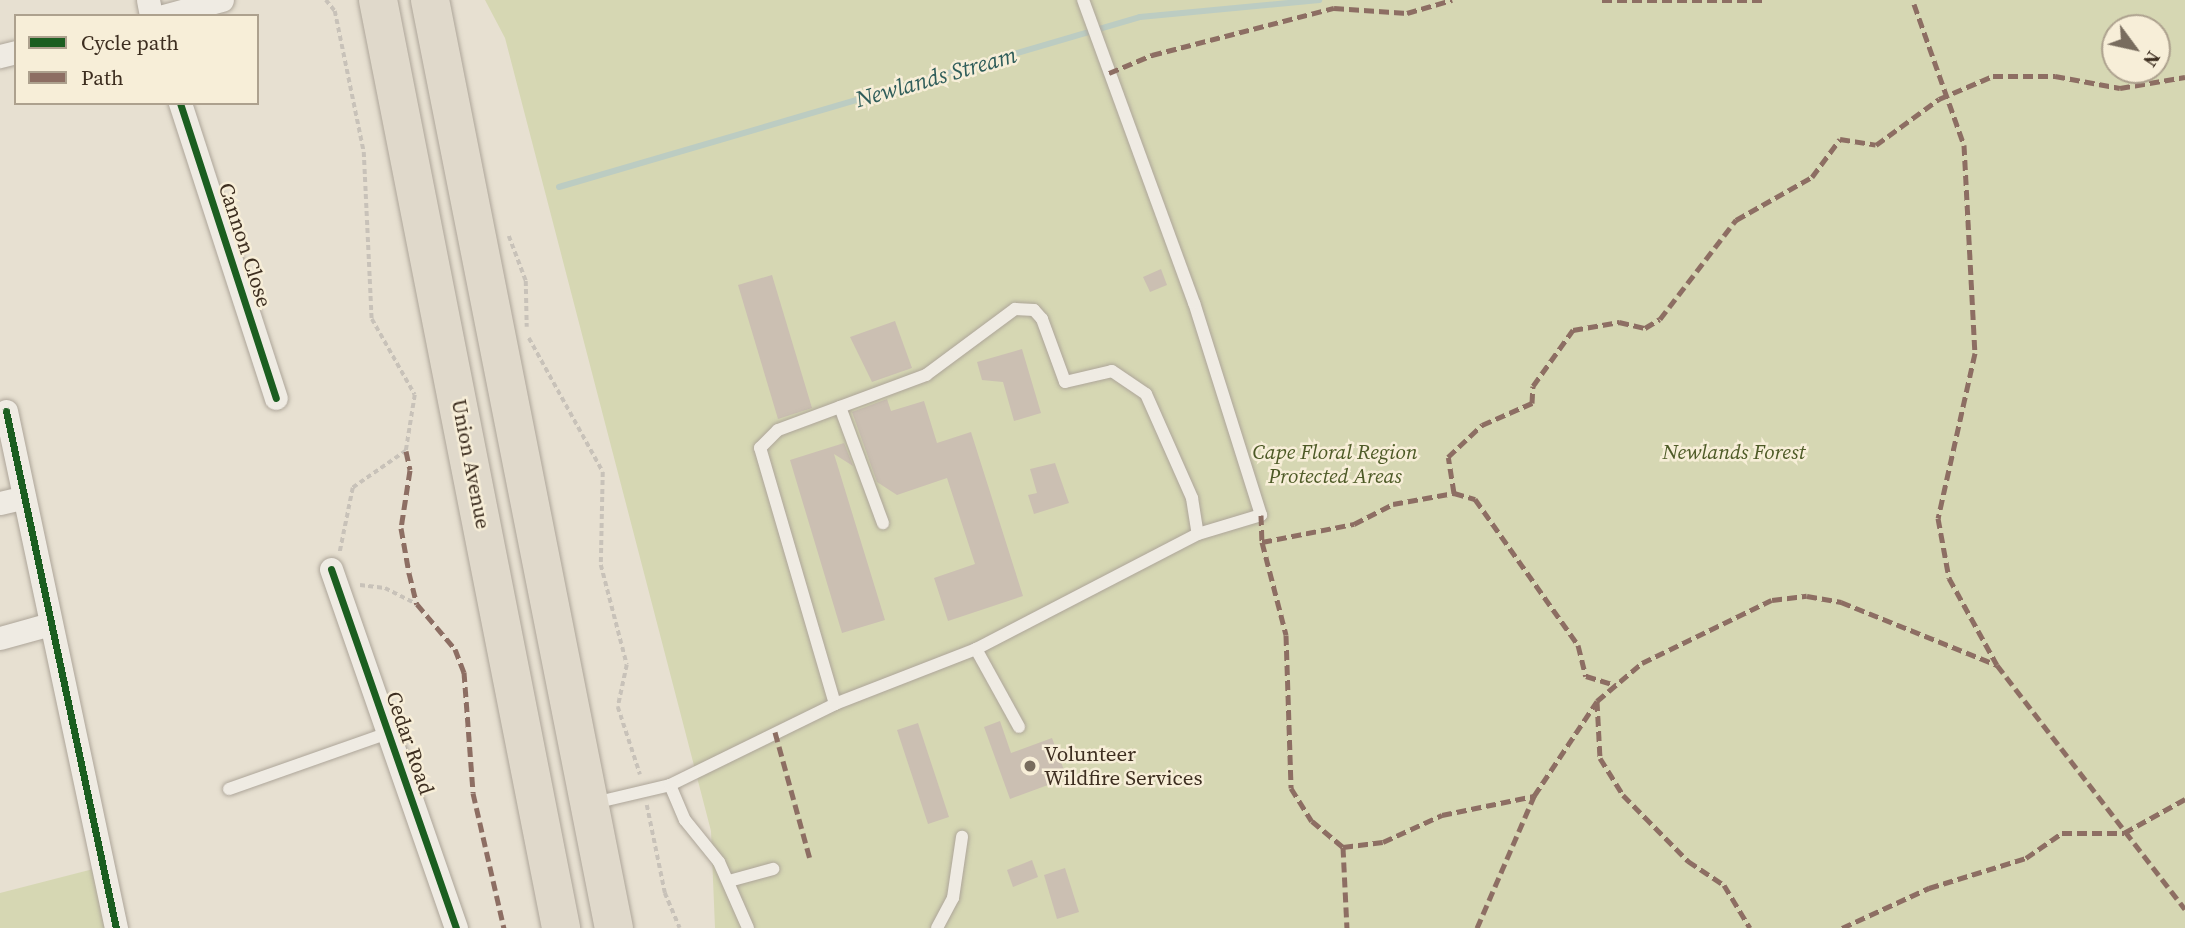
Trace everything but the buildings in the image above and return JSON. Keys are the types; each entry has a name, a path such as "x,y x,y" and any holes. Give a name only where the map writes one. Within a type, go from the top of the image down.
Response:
{"highway":[{"name":"Union Avenue","path":"378,0 561,928"},
{"path":"430,0 614,928"},
{"path":"488,549 531,643 561,775 590,804"},
{"path":"585,928 576,841 590,804"}],"street":[{"path":"170,14 222,0"},
{"name":"Cannon Close","path":"181,105 276,398"},
{"path":"6,411 11,501 47,625 116,928"},
{"name":"Cedar Road","path":"334,577 456,928"},
{"path":"0,638 47,625"}],"lane":[{"path":"590,804 670,785 835,704 976,649 1198,534 1261,515 1194,303 1084,4"},
{"path":"835,704 760,456 778,430 926,374 1004,315 1025,307 1049,333 1065,382 1112,371 1130,377 1146,394 1192,498 1198,534"},
{"path":"841,407 883,523"},
{"path":"976,649 1019,727"},
{"path":"229,789 388,733"},
{"path":"670,785 685,820 729,881 748,928"},
{"path":"937,928 953,898 962,837"},
{"path":"729,881 773,869"}],"path":[{"path":"326,0 335,11 364,152 372,319 415,395 406,451 353,488 334,577 373,584 417,604"},
{"path":"507,231 526,281 527,333 603,472 601,565 627,665 618,707 644,792 665,893 680,928"}],"green space":[{"name":"Cape Floral Region Protected Areas","path":"485,0 2185,0 2185,928 715,928 711,831 505,38"},
{"path":"101,867 116,928 0,928 0,893"}],"waterway":[{"name":"Newlands Stream","path":"559,187 1140,17 1319,0"}],"marked path":[{"path":"1109,73 1152,55 1334,8 1407,13 1452,0"},
{"path":"1602,0 1764,0"},
{"path":"1914,4 1964,145 1975,353 1938,518 1949,578 1997,665"},
{"path":"1261,515 1262,542 1354,524 1393,504 1454,493 1448,457 1482,425 1532,403 1533,386 1573,330 1619,322 1645,328 1660,319 1736,220 1812,177 1840,139 1876,145 1939,99 1993,76 2055,76 2120,88 2185,77"},
{"path":"406,451 410,470 401,528 409,573 417,604 455,649 464,672 473,793 504,928"},
{"path":"1454,493 1475,499 1578,645 1586,676 1616,685"},
{"path":"1262,542 1286,635 1291,788 1312,821 1343,847 1383,842 1442,815 1534,796"},
{"path":"1477,928 1534,796 1597,701 1642,663 1772,600 1807,596 1841,602 1997,665 2185,909"},
{"path":"1597,701 1600,758 1623,795 1688,861 1724,885 1750,928"},
{"path":"775,732 810,859"},
{"path":"1842,928 1929,888 2026,858 2062,833 2124,833 2185,799"},
{"path":"1343,847 1347,928"}],"cycle path":[{"path":"181,105 276,398"},
{"path":"6,411 116,928"},
{"path":"331,569 456,928"}],"place":[{"name":"Volunteer Wildfire Services","path":"1030,766"}],"park label":[{"name":"Newlands Forest","path":"1734,452"}]}
